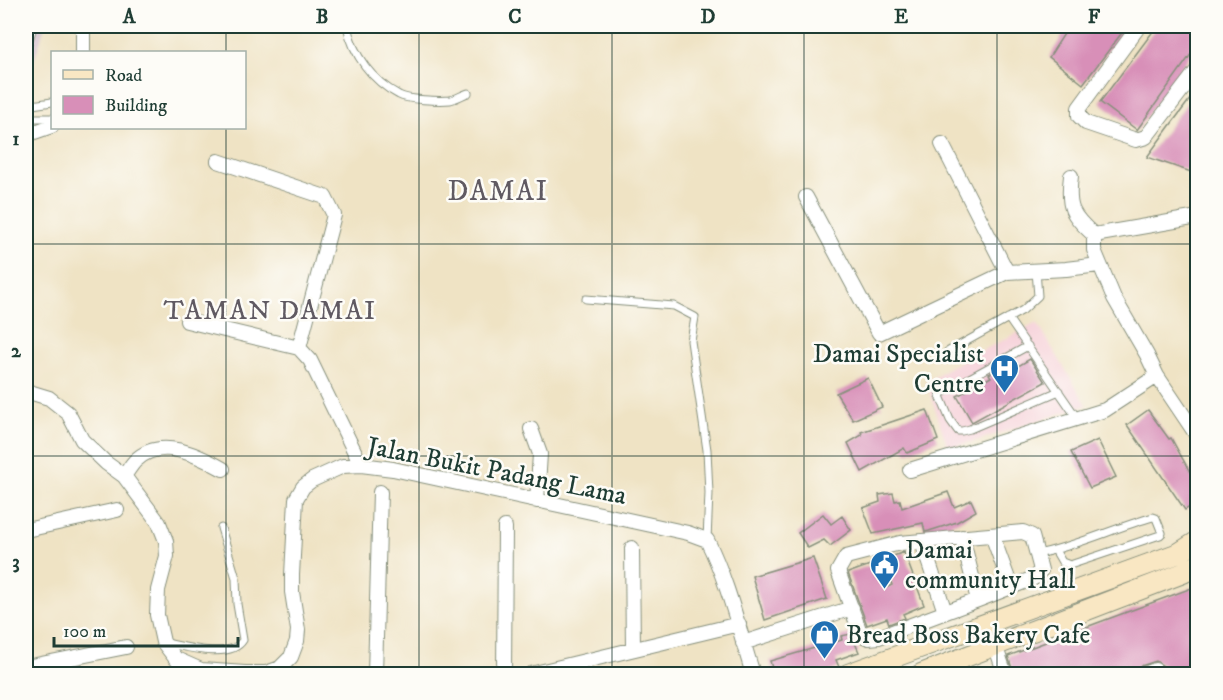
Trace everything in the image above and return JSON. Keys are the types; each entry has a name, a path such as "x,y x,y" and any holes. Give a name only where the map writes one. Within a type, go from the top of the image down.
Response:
{"main road":[{"path":"848,675 1179,553 1197,541"},
{"path":"921,675 1183,573 1197,565"}],"street":[{"path":"83,51 84,26"},
{"path":"1139,26 1079,108 1079,116 1086,123 1136,140 1146,137 1197,69"},
{"path":"26,135 51,126"},
{"path":"942,144 1007,272"},
{"path":"218,161 325,197 334,215 299,348"},
{"path":"1071,176 1069,194 1073,212 1077,220 1094,236 1094,250 1114,298 1157,376 1197,437"},
{"path":"806,197 879,333 1007,272 1099,265"},
{"path":"1094,236 1197,218"},
{"path":"187,321 299,348 310,360 361,465"},
{"path":"910,470 1105,410 1157,376"},
{"path":"26,391 49,398 68,413 82,440 106,463 124,476 159,524 166,541 167,556 158,590 157,615 163,642"},
{"path":"531,429 540,454 537,501"},
{"path":"124,476 135,461 149,451 173,449 200,456 223,469"},
{"name":"Jalan Bukit Padang Lama","path":"163,642 176,659 201,670 266,673 280,668 291,657 297,641 298,630 292,592 296,499 303,487 312,480 343,466 361,465 457,482 688,533 706,540"},
{"path":"375,675 380,492"},
{"path":"26,530 117,510"},
{"path":"504,675 505,527"},
{"path":"1023,532 1032,536 1041,570 1034,578 879,637 869,638 861,635 838,571 846,556 900,543 992,535 1023,532"},
{"path":"992,535 1011,587"},
{"path":"962,537 978,600"},
{"path":"706,540 713,552 739,624 753,675"},
{"path":"921,542 945,612"},
{"path":"632,548 633,649"},
{"path":"743,643 852,608"},
{"path":"531,675 739,624"},
{"path":"995,645 1005,675"},
{"path":"26,667 126,647"}],"lane":[{"path":"26,51 33,26"},
{"path":"347,26 361,64 400,97 451,100 468,93"},
{"path":"26,106 51,102"},
{"path":"26,118 51,118"},
{"path":"947,352 1023,310 1038,296 1036,271"},
{"path":"586,298 674,306 694,317 691,341 707,450 709,493 706,540"},
{"path":"1008,318 1077,418"},
{"path":"1028,346 942,393 940,396 954,427 962,431 970,429 1059,391"},
{"path":"1037,554 1153,517 1156,518 1162,533 1070,565 1062,562 1055,550"},
{"path":"163,642 205,652 236,647 243,640 237,604 236,578 221,528"}],"shaded area":[{"path":"26,26 45,26 26,85"},
{"name":"Damai Specialist Centre","path":"1037,323 1087,405 948,448 926,382 948,368"}],"building":[{"path":"1069,26 1127,26 1083,84 1049,57"},
{"path":"1157,26 1197,26 1197,46 1137,130 1100,102"},
{"path":"1197,90 1197,174 1147,157"},
{"path":"1030,359 1045,382 972,422 957,396 991,377 989,374 997,369 1001,376"},
{"path":"868,378 882,407 853,420 836,393"},
{"path":"927,410 938,440 907,453 904,448 862,472 848,443 862,435 861,432"},
{"path":"1148,410 1169,439 1171,438 1197,480 1197,502 1185,510 1127,425"},
{"path":"1098,440 1116,477 1090,488 1071,452"},
{"path":"948,492 954,507 971,500 976,511 957,522 925,532 923,523 873,534 863,508 880,502 879,495 893,493 895,501 900,500 902,508"},
{"path":"823,514 831,524 842,516 851,530 830,546 824,540 808,548 798,533"},
{"name":"Damai community Hall","path":"904,552 924,605 903,614 905,618 889,624 887,618 867,625 848,573 873,564 888,587 892,585 883,560"},
{"path":"813,558 827,599 765,620 752,576"},
{"path":"1197,586 1197,675 1163,675 1163,666 1156,661 1141,666 1136,675 1014,675 1008,656"},
{"path":"851,634 859,652 836,660 839,667 837,669 822,675 774,675 770,661 842,640 841,636"}],"place":[{"name":"Damai Specialist Centre","path":"1005,394"},
{"name":"Damai community Hall","path":"884,590"},
{"name":"Bread Boss Bakery Cafe","path":"825,660"}],"district":[{"name":"DAMAI","path":"498,190"},
{"name":"TAMAN DAMAI","path":"270,310"}]}
